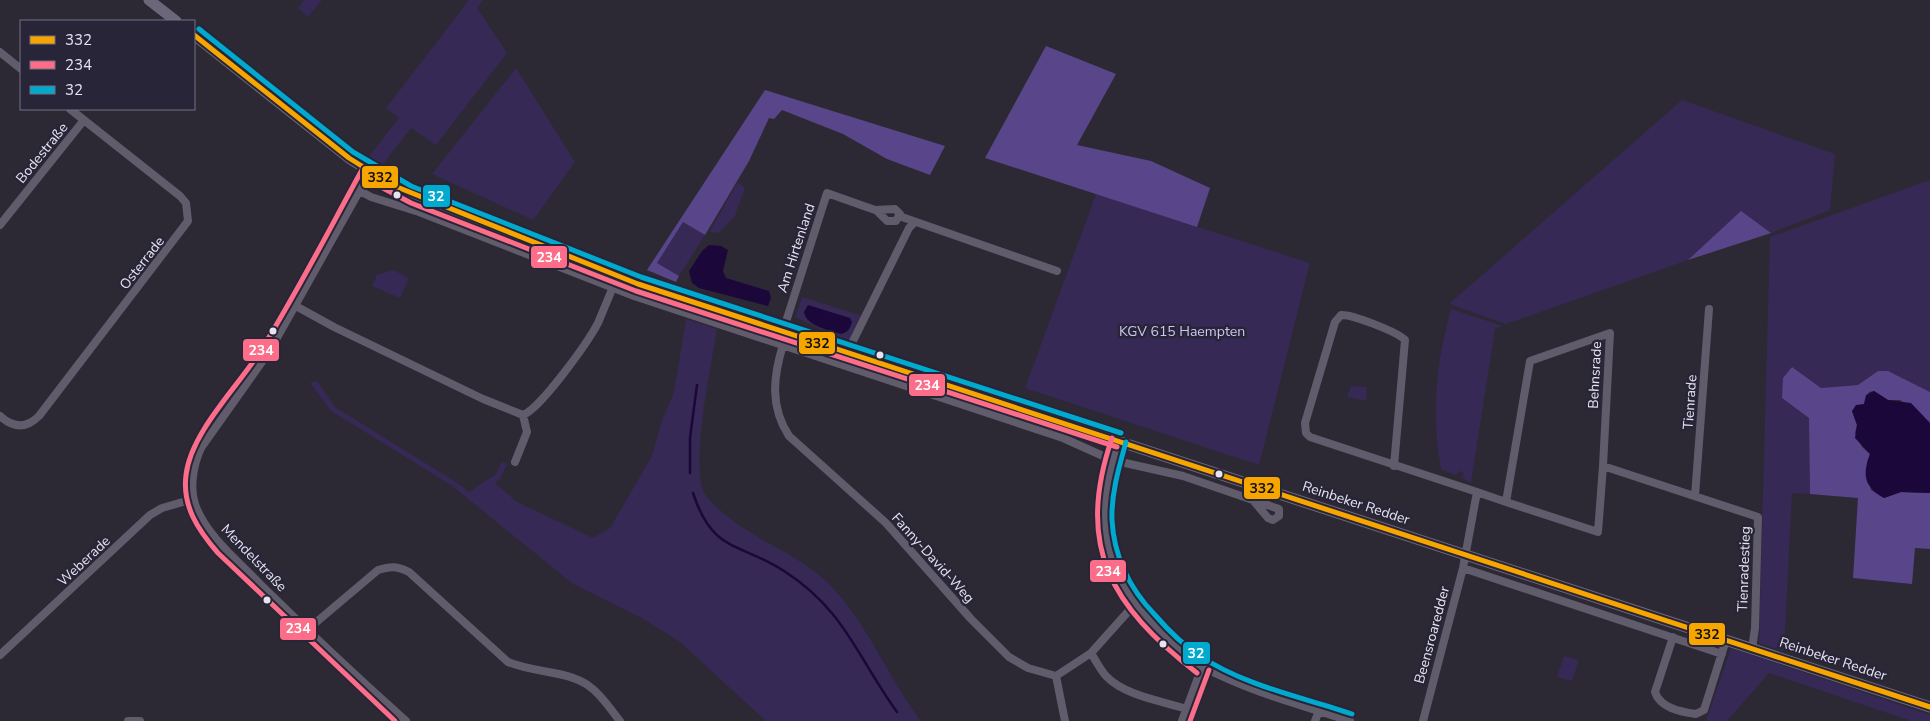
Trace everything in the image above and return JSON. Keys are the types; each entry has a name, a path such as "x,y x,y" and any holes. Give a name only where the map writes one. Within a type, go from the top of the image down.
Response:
{"main road":[{"path":"149,0 175,20"},
{"name":"Reinbeker Redder","path":"195,36 370,172 408,193 638,284 1930,707"}],"street":[{"path":"0,52 20,68"},
{"name":"Osterrade","path":"0,416 12,425 20,426 27,425 39,416 188,221 189,212 186,203 180,196 71,110"},
{"name":"Bodestraße","path":"0,225 84,120"},
{"name":"Mendelstraße","path":"370,172 269,352 201,448 195,468 194,499 198,511 212,534 306,630 406,721"},
{"path":"360,191 371,197 419,212 613,288 1063,438 1112,460 1182,476 1252,499"},
{"name":"Am Hirtenland","path":"783,331 827,193 875,210 892,222 896,221 899,216"},
{"name":"Am Hirtenland","path":"875,210 895,209 899,216 1057,271"},
{"path":"850,353 853,341 904,237 915,222"},
{"path":"523,415 538,404 580,350 597,325 613,288"},
{"path":"294,305 334,327 483,399 523,415"},
{"name":"Tienrade","path":"1695,496 1709,309"},
{"name":"Behnsrade","path":"1394,466 1405,340 1400,336 1356,319 1340,316 1335,322 1305,423 1304,430 1310,437 1394,466 1598,532 1610,333 1530,361 1506,502"},
{"name":"Fanny-David-Weg","path":"783,345 774,380 775,404 778,419 788,436 886,524 971,619 1009,657 1028,668 1056,676"},
{"path":"515,462 527,432 523,415"},
{"path":"1119,440 1104,494 1108,543 1113,567 1134,605 1172,644 1202,667 1229,680 1350,721"},
{"name":"Tienradestieg","path":"1603,466 1758,517 1755,628 1752,648"},
{"path":"1465,554 1477,492"},
{"name":"Weberade","path":"0,655 150,515 162,508 194,499"},
{"name":"Beensroaredder","path":"1423,721 1465,554"},
{"path":"306,630 378,570 393,566 401,568 409,572 508,662 528,669 574,679 588,685 600,696 620,721"},
{"path":"1463,568 1722,654"},
{"path":"1065,721 1056,676 1091,653 1134,605"},
{"path":"1673,637 1655,692 1658,700 1668,707 1696,714 1704,710 1726,640"},
{"path":"1091,653 1107,677 1117,684 1128,690 1187,709"},
{"path":"1182,721 1202,667"},
{"path":"1315,721 1319,710"},
{"path":"128,721 140,721"}],"green space":[{"path":"304,0 322,0 308,17 298,8"},
{"path":"469,0 483,0 477,8 507,53 436,145 411,128 380,168 367,159 399,118 386,108"},
{"path":"516,68 575,162 533,220 432,174"},
{"path":"1682,100 1835,154 1830,210 1771,233 1741,212 1688,260 1506,324 1449,304"},
{"path":"1930,180 1930,392 1888,371 1878,371 1858,385 1821,388 1792,367 1782,398 1809,418 1810,494 1792,493 1784,651 1759,643 1770,237"},
{"path":"738,182 745,188 735,216 719,233 709,232"},
{"name":"KGV 615 Haempten","path":"1096,194 1310,263 1259,465 1025,388"},
{"path":"683,222 705,235 679,276 657,263"},
{"path":"393,270 409,278 400,298 372,286 377,275"},
{"path":"802,297 863,316 858,320 849,342 795,317"},
{"path":"1451,309 1503,326 1495,329 1471,483 1462,478 1464,473 1459,471 1456,475 1441,469 1438,449 1436,428 1437,389 1442,349"},
{"path":"686,319 717,329 700,440 699,463 705,494 718,509 734,522 799,561 828,583 855,615 921,721 766,721 680,642 640,617 573,584 451,485 331,411 310,383 317,381 335,407 469,492 496,474 502,462 507,464 500,479 495,483 517,502 593,538 610,528 652,456 661,423 674,392"},
{"path":"1351,386 1367,387 1366,401 1347,397"},
{"path":"1731,648 1930,715 1930,721 1911,721 1769,673 1727,721 1706,721"},
{"path":"1564,656 1579,660 1572,681 1557,677"}],"shaded area":[{"path":"1046,46 1116,74 1077,145 1151,161 1210,188 1197,227 985,158"},
{"path":"765,90 945,146 930,175 887,159 843,134 782,110 774,119 769,118 749,161 705,235 683,222 657,263 679,276 676,282 647,270"},
{"path":"1741,211 1771,233 1688,260"},
{"path":"709,245 721,246 728,250 723,271 726,278 769,291 771,298 768,306 699,288 692,283 689,271 702,251"},
{"path":"808,305 850,318 852,322 849,328 841,334 825,329 813,324 806,317 804,312"},
{"path":"1792,367 1821,388 1858,385 1878,371 1888,371 1930,392 1930,423 1900,400 1888,400 1874,391 1869,392 1864,404 1852,411 1857,425 1855,433 1862,447 1870,454 1867,463 1871,490 1884,498 1901,492 1930,493 1930,549 1915,548 1912,584 1853,578 1858,498 1810,494 1809,418 1782,398 1783,378"},
{"path":"1874,391 1888,400 1911,403 1930,423 1930,493 1901,492 1884,498 1872,489 1866,480 1867,461 1870,454 1855,438 1857,425 1852,411 1856,405 1864,404 1866,395"}],"waterway":[{"path":"690,473 690,438 697,385"},
{"path":"693,493 709,527 719,537 784,571 805,586 822,602 836,618 897,712"}],"transit line":[{"name":"32","path":"199,29 353,152 411,186 641,277 1121,433"},
{"name":"332","path":"195,36 349,158 392,185 638,284 1930,707"},
{"name":"234","path":"363,168 302,281 263,347 206,425 190,458 185,486 186,497 193,517 218,553 395,721"},
{"name":"234","path":"366,179 411,203 636,291 1117,447"},
{"name":"234","path":"1112,438 1102,477 1098,511 1100,543 1108,571 1123,598 1142,623 1167,648 1197,673"},
{"name":"32","path":"1126,442 1113,500 1113,534 1125,572 1146,605 1182,642 1217,666 1274,690 1352,714"},
{"name":"234","path":"1190,721 1209,670"}]}
